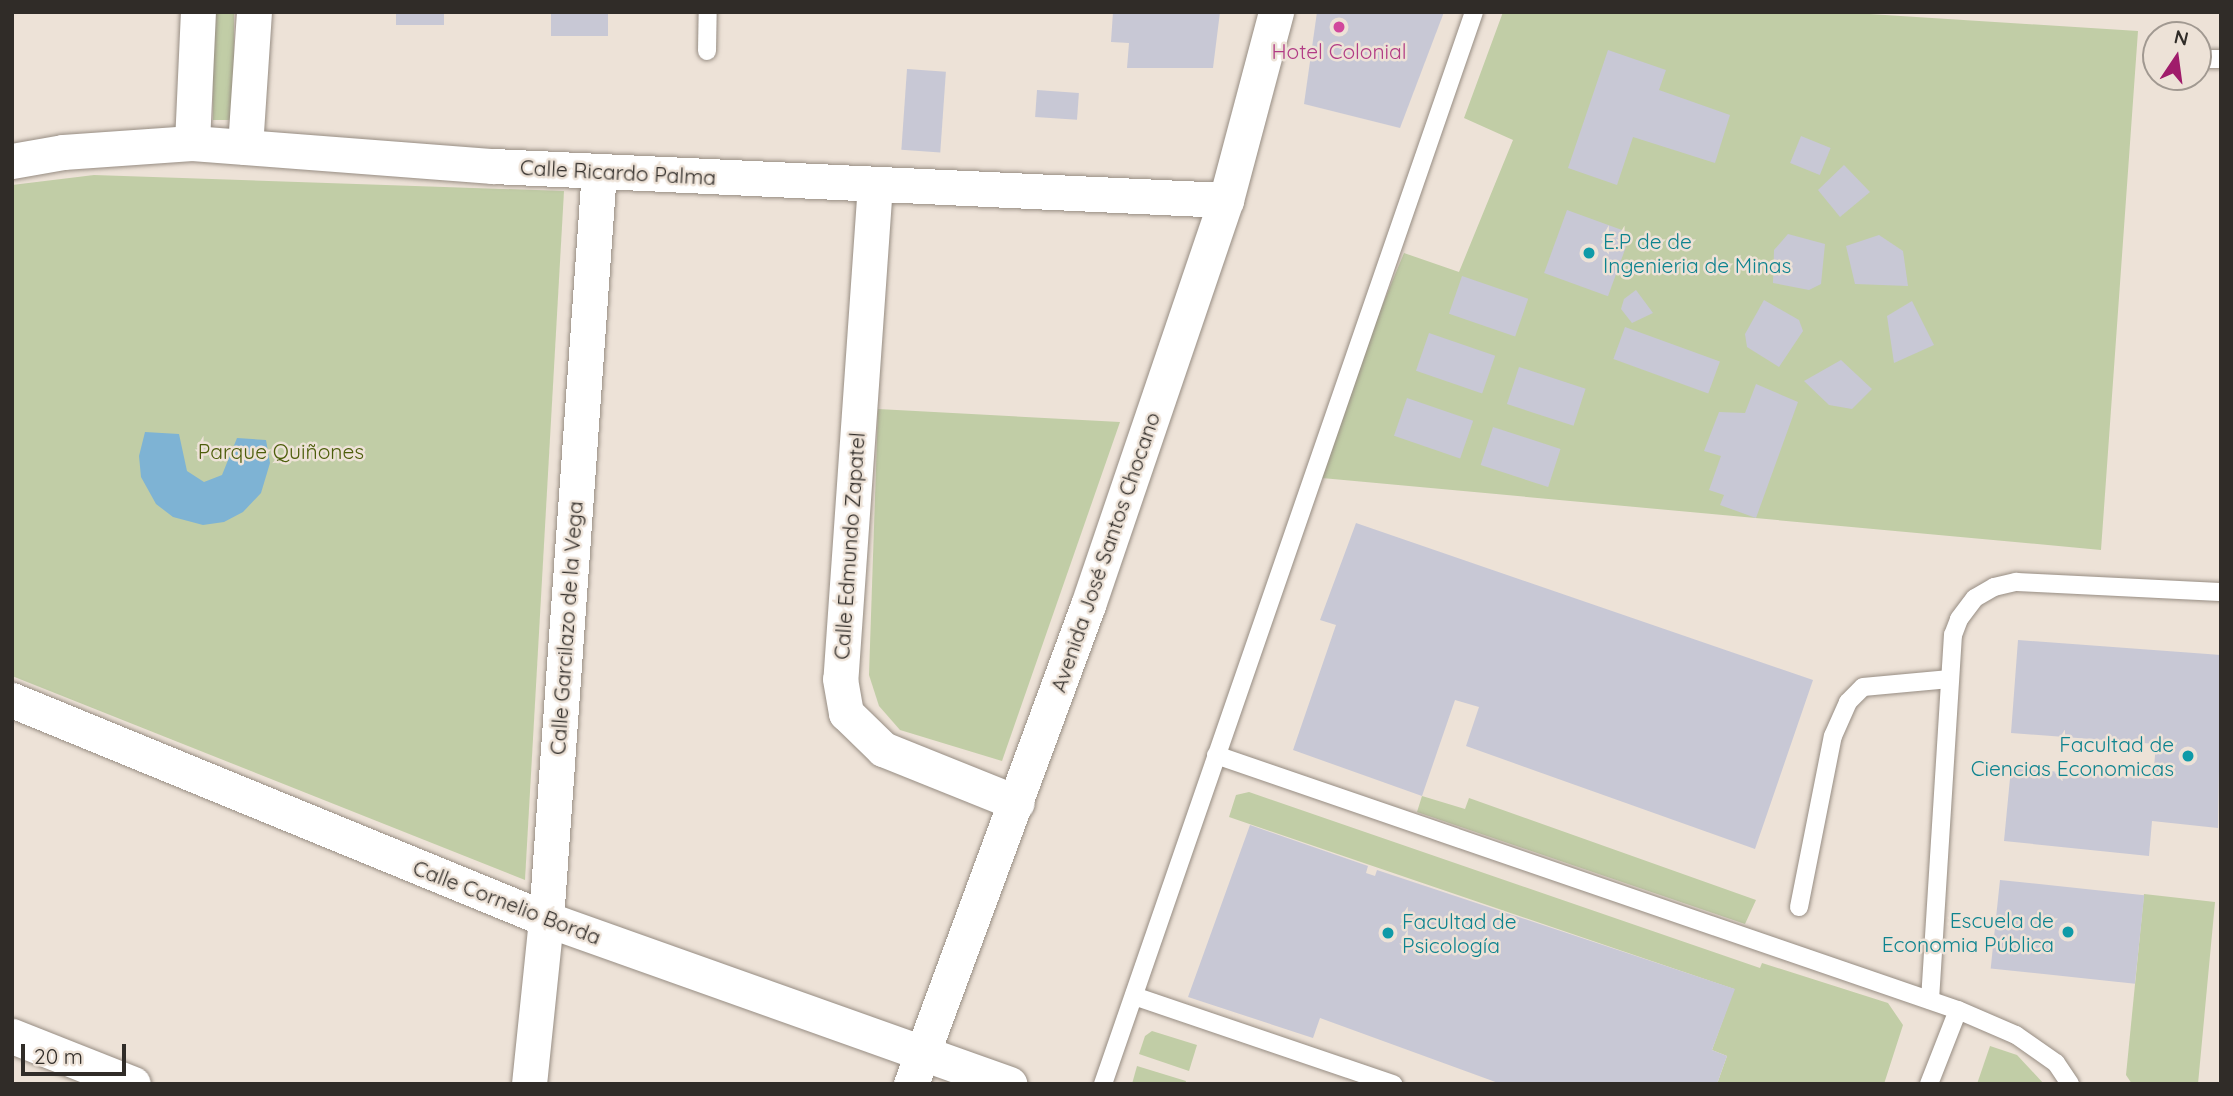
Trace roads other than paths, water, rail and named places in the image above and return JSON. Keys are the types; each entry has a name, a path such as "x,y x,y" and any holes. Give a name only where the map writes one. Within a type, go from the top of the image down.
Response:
{"street":[{"path":"192,143 198,12"},
{"path":"245,147 254,12"},
{"name":"Avenida José Santos Chocano","path":"911,1084 1017,803 1226,200 1276,12"},
{"name":"Calle Ricardo Palma","path":"12,161 63,152 192,143 599,171 1226,200"},
{"name":"Calle Garcilazo de la Vega","path":"529,1084 546,919 599,171"},
{"name":"Calle Edmundo Zapatel","path":"875,184 848,550 841,679 846,713 883,749 1017,803"},
{"name":"Calle Cornelio Borda","path":"12,700 546,919 1009,1084"},
{"path":"12,1036 133,1084"}],"lane":[{"path":"707,51 708,12"},
{"path":"1103,1084 1474,12"},
{"path":"1930,1000 1950,679 1959,619 1975,598 1994,587 2016,582 2221,592"},
{"path":"1799,907 1833,736 1848,702 1863,687 1950,679"},
{"path":"1216,755 1958,1010 2017,1035 2056,1063 2070,1084"},
{"path":"1133,996 1393,1084"},
{"path":"1929,1084 1958,1010"}],"water":[{"path":"145,432 179,434 187,471 204,482 222,475 237,438 266,440 270,463 261,493 243,512 224,522 203,525 173,517 156,504 141,477 139,456"}],"place":[{"name":"Hotel Colonial","path":"1339,27"},
{"name":"E.P de de Ingenieria de Minas","path":"1589,253"},
{"name":"Facultad de Ciencias Economicas","path":"2188,756"},
{"name":"Escuela de Economia Pública","path":"2068,932"},
{"name":"Facultad de Psicología","path":"1388,933"}],"park label":[{"name":"Parque Quiñones","path":"281,451"}]}
